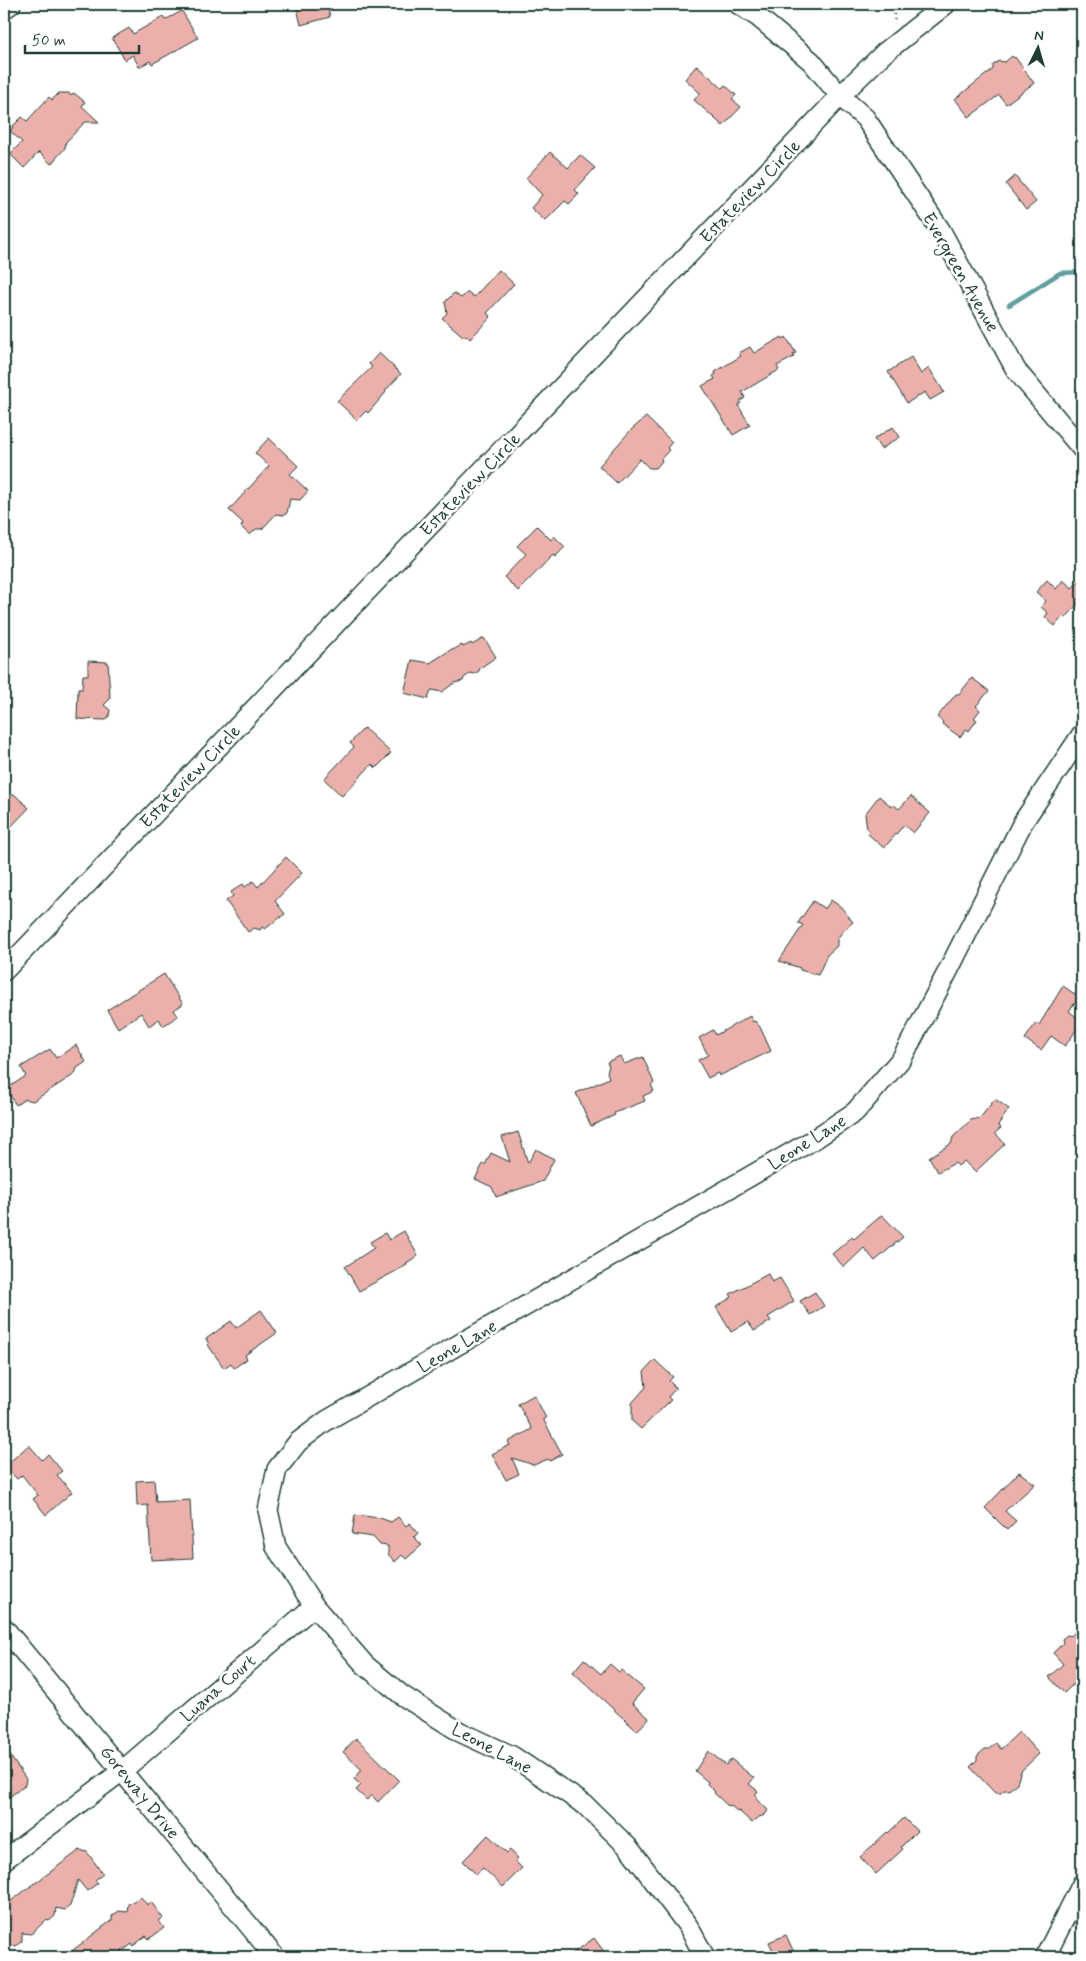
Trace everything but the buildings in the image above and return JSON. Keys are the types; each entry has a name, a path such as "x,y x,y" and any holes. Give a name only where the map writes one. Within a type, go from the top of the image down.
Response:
{"street":[{"path":"4,9 11,4"},
{"path":"738,4 758,17 811,61 840,96"},
{"name":"Estateview Circle","path":"4,971 840,96 884,53 946,4"},
{"name":"Evergreen Avenue","path":"840,96 865,118 941,231 1016,370 1069,436 1082,449"},
{"name":"Leone Lane","path":"705,1957 688,1926 629,1848 585,1805 512,1756 460,1732 403,1696 365,1665 314,1606 276,1547 268,1510 277,1469 298,1442 326,1421 813,1140 855,1112 902,1058 1022,822 1082,734"},
{"name":"Luana Court","path":"4,1860 122,1770 314,1606"},
{"name":"Goreway Drive","path":"4,1628 275,1957"},
{"path":"1045,1957 1082,1884"}],"waterway":[{"path":"1009,305 1060,273 1082,272"}]}
